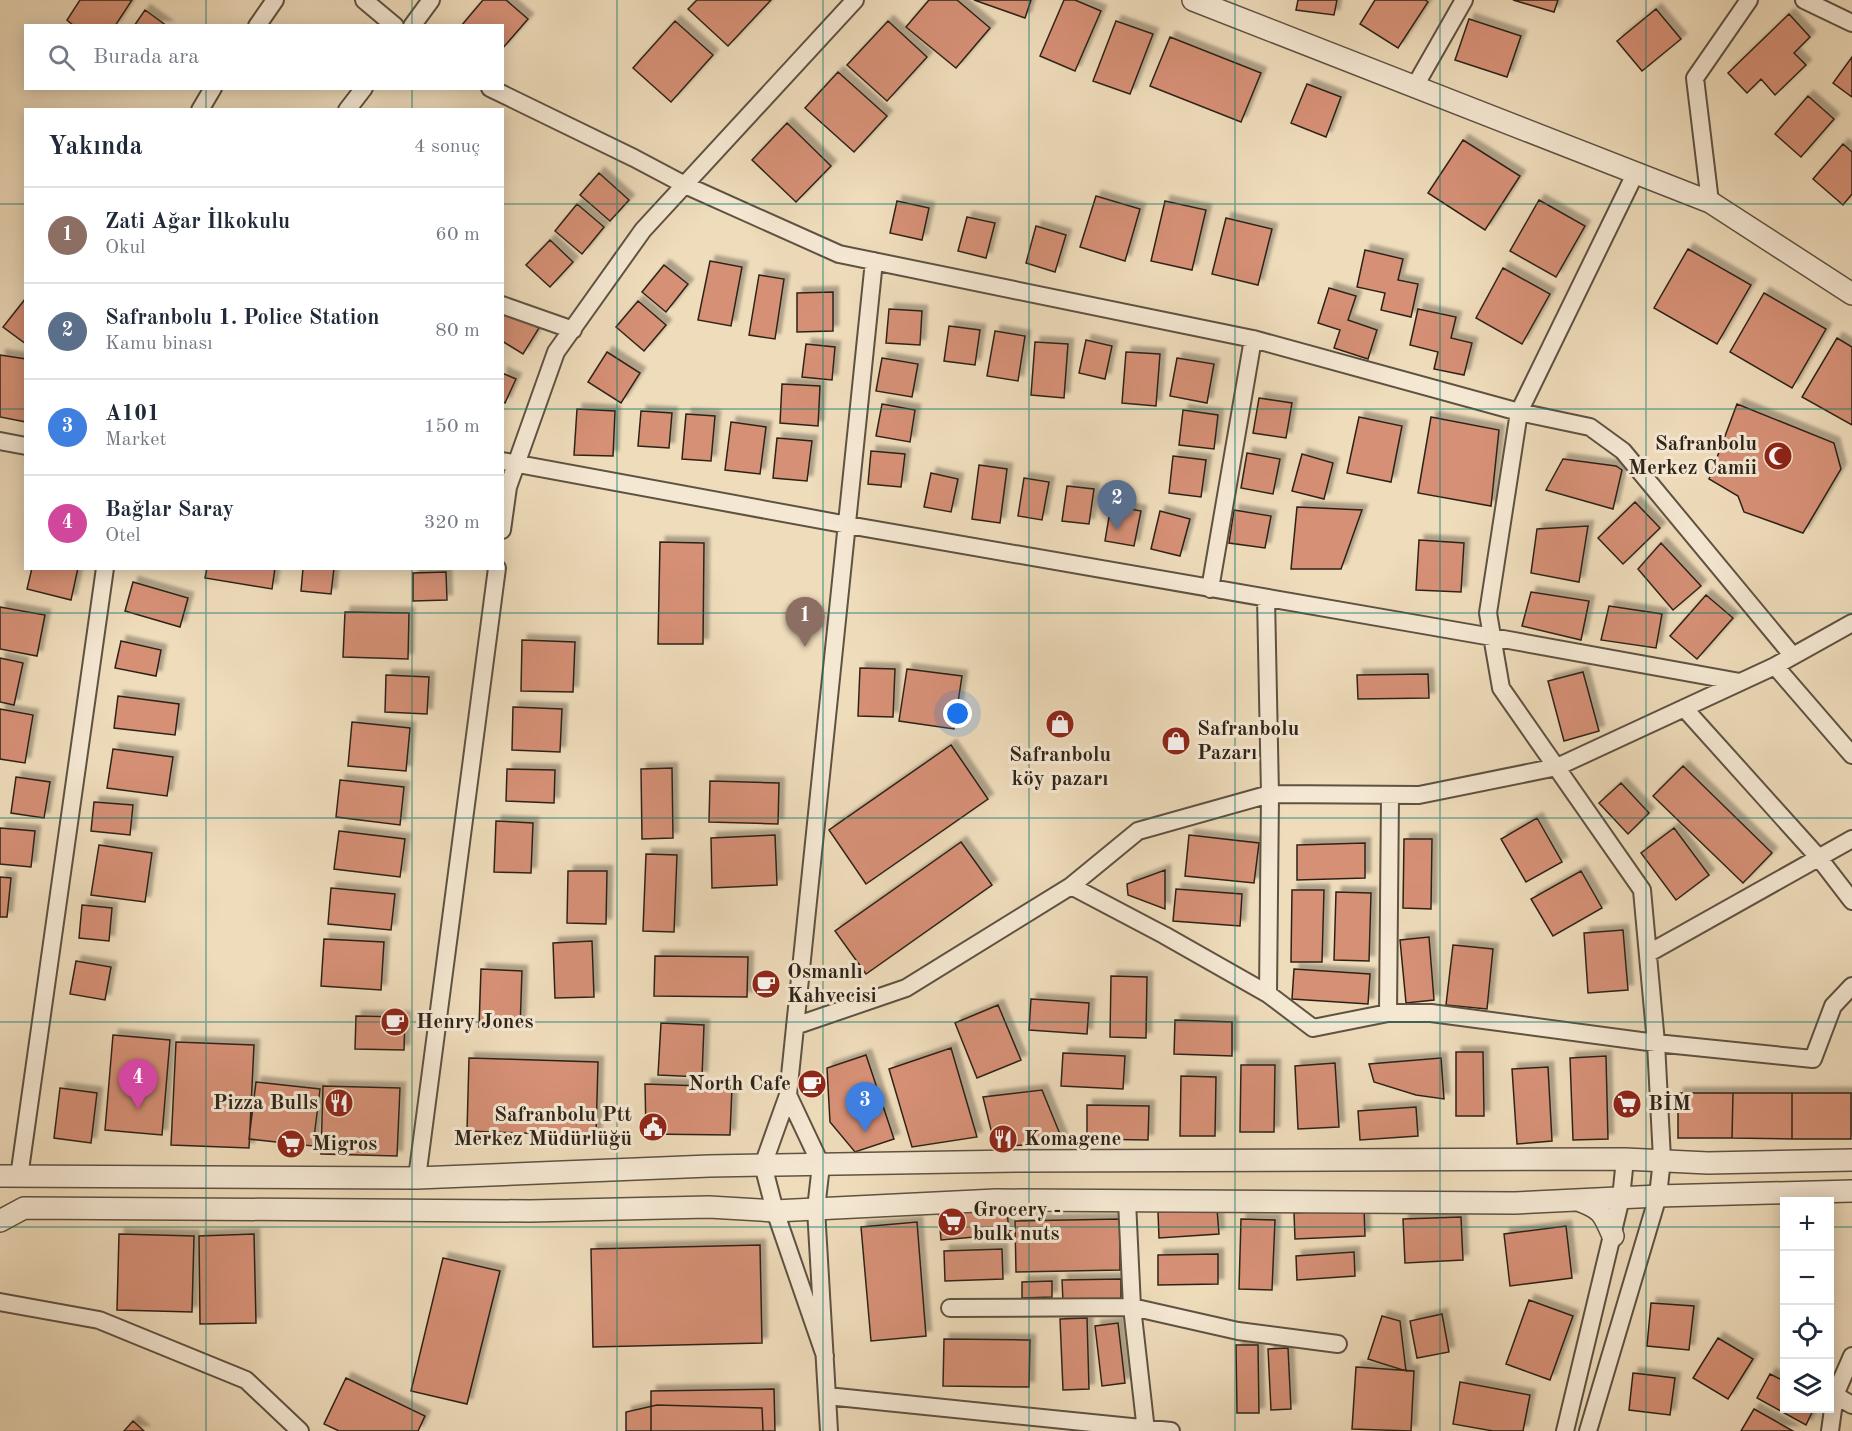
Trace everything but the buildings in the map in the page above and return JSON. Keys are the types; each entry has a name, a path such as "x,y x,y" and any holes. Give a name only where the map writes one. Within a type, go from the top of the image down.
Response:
{"street":[{"path":"258,24 275,0"},
{"path":"364,0 393,24"},
{"path":"413,24 431,0"},
{"path":"504,516 510,462 556,352 643,230 855,0"},
{"path":"1193,0 1710,202 1852,294"},
{"path":"1415,86 1464,0"},
{"path":"1710,202 1695,78 1749,0"},
{"path":"1804,0 1852,23"},
{"path":"201,108 212,90"},
{"path":"349,108 362,90"},
{"path":"493,90 685,185 839,254 1253,339 1519,412 1590,427 1623,451 1793,656"},
{"path":"1588,1431 1658,1196 1662,1159 1656,1043 1642,890 1501,688 1488,614 1519,412 1636,172"},
{"path":"825,1356 775,1211 762,1165 788,1095 874,261"},
{"path":"504,306 573,330"},
{"path":"1210,588 1253,339"},
{"path":"0,441 24,446"},
{"path":"510,462 848,525 1492,636 1740,682"},
{"path":"105,570 10,1176 417,1178 709,1166 1016,1161 1662,1159 1751,1164 1852,1160"},
{"path":"417,1178 497,570"},
{"path":"1266,598 1270,794 1268,994"},
{"path":"795,1026 906,988 1071,886 1138,831 1270,794 1419,795 1557,767 1775,666 1852,623"},
{"path":"1775,666 1852,755"},
{"path":"1684,708 1819,858 1852,901"},
{"path":"1388,1013 1390,795"},
{"path":"1649,953 1852,839"},
{"path":"1071,886 1268,994 1313,1028 1388,1013 1431,1013 1656,1043 1813,1059 1833,1006 1852,986"},
{"path":"788,1095 821,1165 816,1209 830,1431"},
{"path":"1565,1431 1622,1197 1625,1159"},
{"path":"0,1221 24,1208 530,1211 710,1207 775,1211 996,1200 1515,1203 1622,1197 1852,1191"},
{"path":"1577,1200 1597,1207 1608,1223 1613,1236"},
{"path":"1127,1201 1132,1307 1147,1429"},
{"path":"0,1302 99,1320 246,1380 300,1431"},
{"path":"950,1308 1132,1307 1238,1332 1338,1344"},
{"path":"1830,1431 1835,1395 1852,1356"},
{"path":"1835,1395 1852,1405"},
{"path":"827,1396 1171,1431"}],"place":[{"name":"Safranbolu Merkez Camii","path":"1778,456"},
{"name":"Safranbolu 1. Police Station","path":"1117,530"},
{"name":"Zati Ağar İlkokulu","path":"805,647"},
{"name":"Safranbolu köy pazarı","path":"1060,724"},
{"name":"Safranbolu Pazarı","path":"1176,741"},
{"name":"Osmanlı Kahvecisi","path":"766,984"},
{"name":"Henry Jones","path":"395,1022"},
{"name":"North Cafe","path":"812,1084"},
{"name":"Pizza Bulls","path":"339,1103"},
{"name":"BİM","path":"1627,1104"},
{"name":"Bağlar Saray","path":"138,1109"},
{"name":"Safranbolu Ptt Merkez Müdürlüğü","path":"653,1127"},
{"name":"A101","path":"865,1132"},
{"name":"Komagene","path":"1003,1139"},
{"name":"Migros","path":"291,1144"},
{"name":"Grocery - bulk nuts","path":"952,1222"}]}
